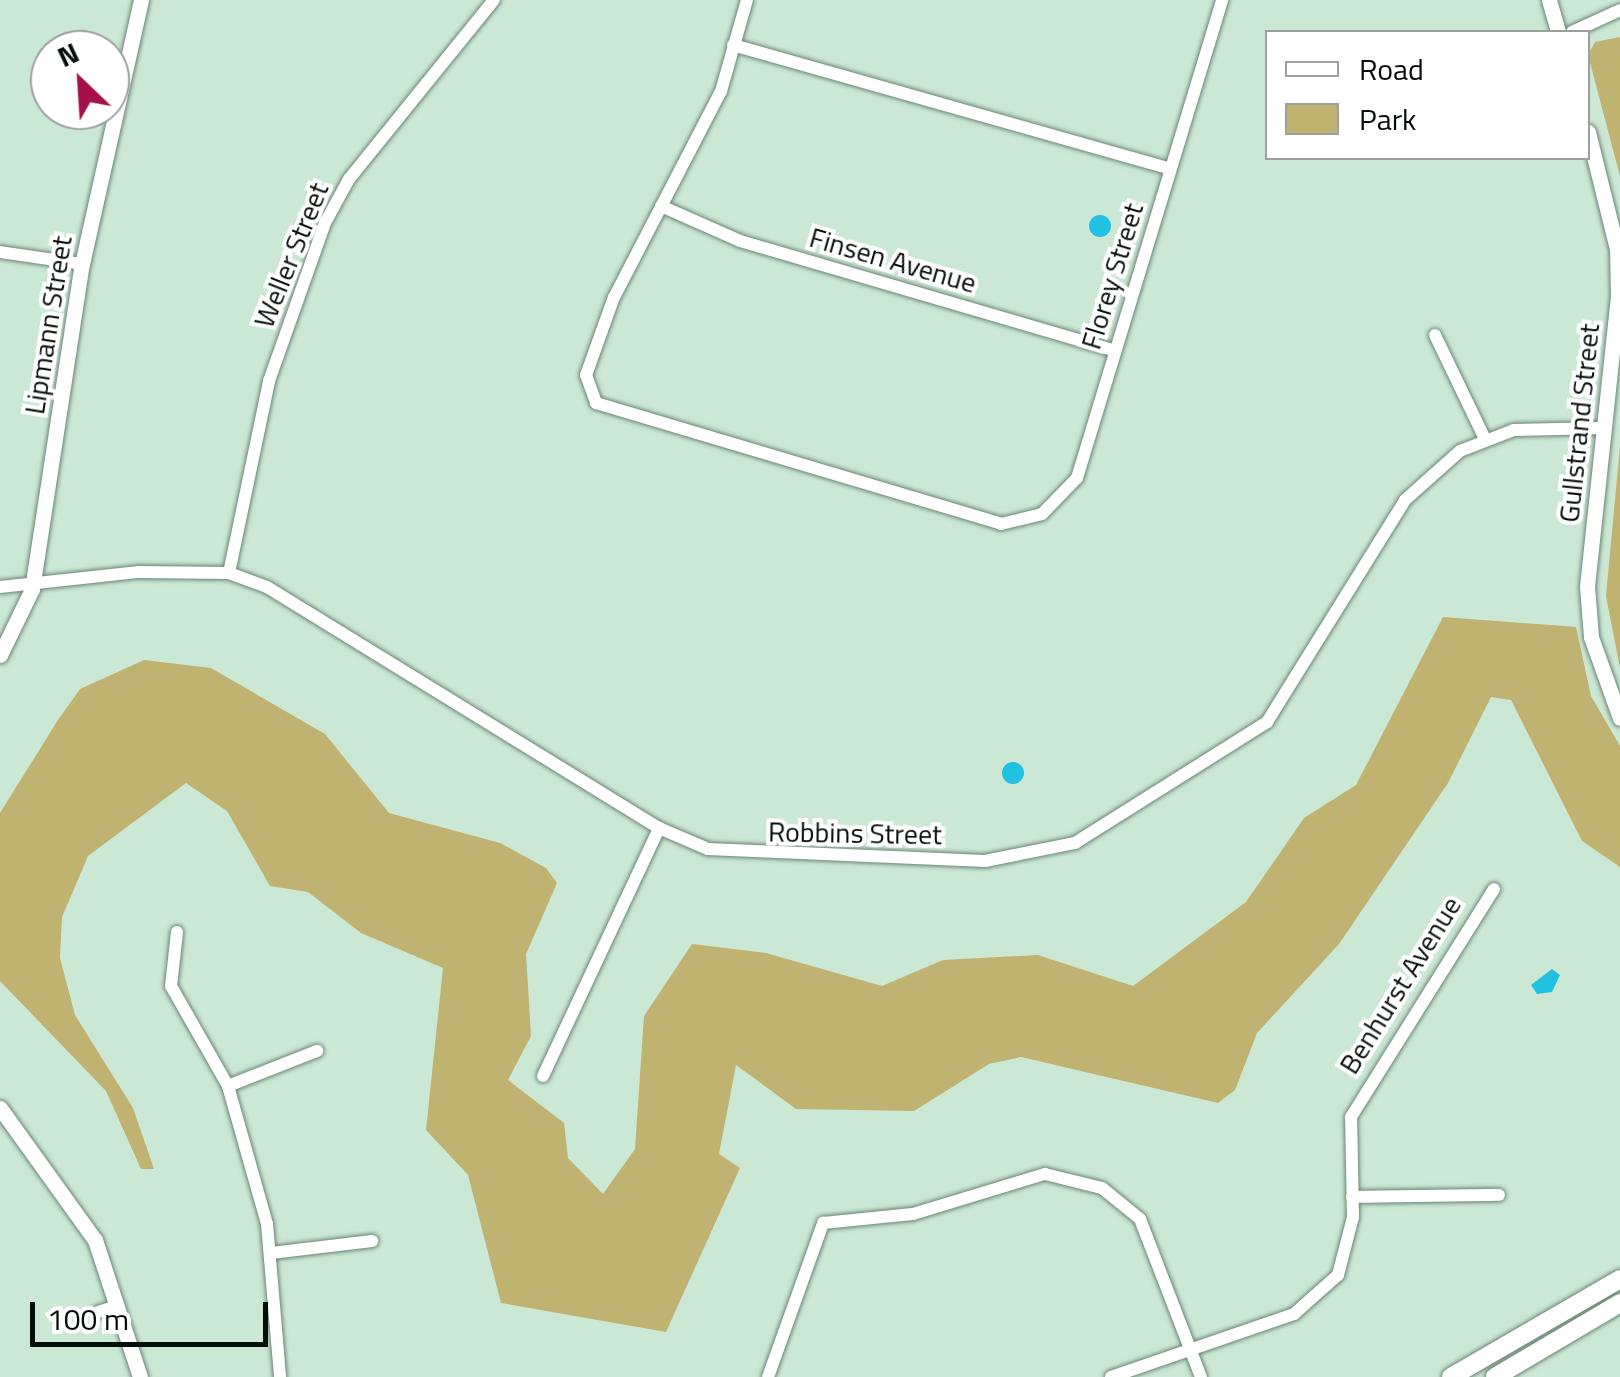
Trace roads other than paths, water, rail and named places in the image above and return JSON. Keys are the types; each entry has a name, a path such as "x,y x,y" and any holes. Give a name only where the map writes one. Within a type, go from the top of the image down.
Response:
{"main road":[{"path":"1451,1377 1620,1280"},
{"path":"1495,1377 1620,1303"}],"street":[{"name":"Lipmann Street","path":"0,654 32,588 82,264 141,0"},
{"name":"Weller Street","path":"228,573 269,380 325,223 349,178 494,0"},
{"path":"660,206 721,90 747,0"},
{"name":"Florey Street","path":"660,206 586,375 596,403 1001,524 1042,514 1077,478 1222,0"},
{"path":"1549,0 1557,30"},
{"path":"1576,30 1620,10"},
{"path":"733,45 1170,168"},
{"name":"Gullstrand Street","path":"1590,140 1618,248 1587,586 1591,638 1620,718"},
{"name":"Finsen Avenue","path":"660,206 740,241 1115,351"},
{"path":"0,252 82,264"},
{"path":"1435,336 1485,439 1602,428"},
{"name":"Robbins Street","path":"0,587 32,588 139,572 228,573 266,587 660,828 756,856 985,862 1075,842 1268,722 1405,500 1485,439"},
{"path":"543,1076 660,828"},
{"name":"Benhurst Avenue","path":"1111,1377 1191,1350 1320,1296 1348,1247 1352,1197 1348,1145 1360,1093 1494,889"},
{"path":"177,932 171,986 228,1086 271,1253 280,1377"},
{"path":"228,1086 317,1050"},
{"path":"0,1108 94,1240 140,1377"},
{"path":"768,1377 823,1224 913,1214 1046,1174 1102,1188 1152,1242 1201,1377"},
{"path":"1352,1197 1498,1194"},
{"path":"271,1253 372,1241"},
{"path":"98,1312 116,1306"}],"water":[{"path":"1100,215 1108,218 1108,234 1100,237 1092,234 1089,226 1092,218"},
{"path":"1013,762 1021,765 1021,781 1013,784 1005,781 1002,773 1005,765"},
{"path":"1552,969 1560,975 1552,992 1537,994 1531,985"}]}
